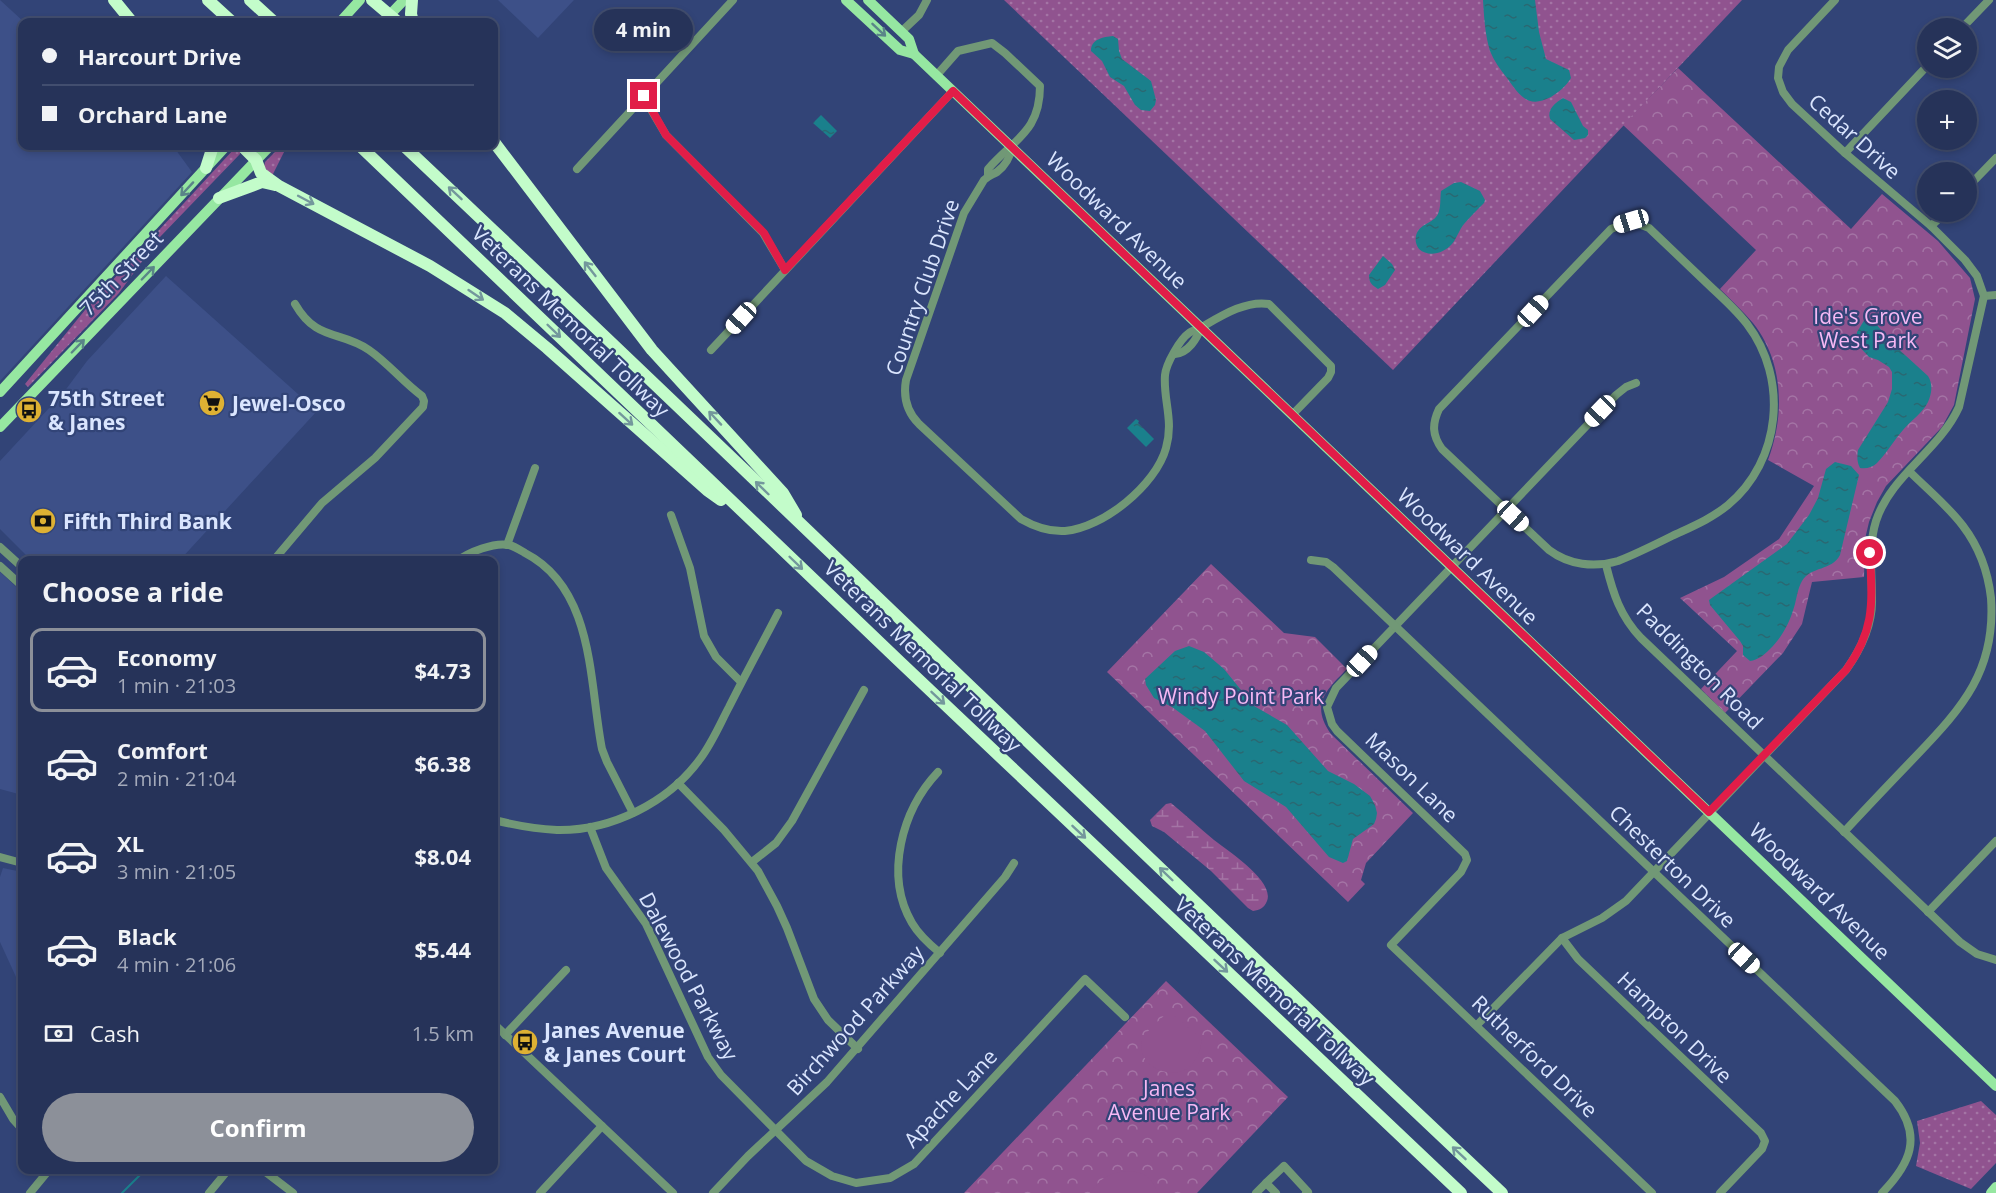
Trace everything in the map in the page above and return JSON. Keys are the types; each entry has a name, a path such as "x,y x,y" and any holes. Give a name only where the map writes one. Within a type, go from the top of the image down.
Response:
{"highway":[{"path":"114,0 129,18"},
{"path":"208,0 228,18"},
{"path":"250,0 270,18"},
{"path":"372,0 388,18"},
{"path":"412,0 412,18"},
{"path":"498,147 652,350 783,493 804,529"},
{"path":"206,168 212,150"},
{"path":"246,150 256,160 261,174 279,186 430,266 505,313 707,490 754,523"},
{"name":"Veterans Memorial Tollway","path":"364,150 1461,1193"},
{"name":"Veterans Memorial Tollway","path":"408,150 1502,1193"},
{"path":"219,198 262,182 279,186"}],"main road":[{"path":"344,18 360,0"},
{"path":"391,18 404,0"},
{"name":"Woodward Avenue","path":"846,0 900,50 914,54"},
{"name":"Woodward Avenue","path":"868,0 909,39 914,54 936,76 1996,1086"},
{"name":"75th Street","path":"0,392 222,150"},
{"name":"75th Street","path":"0,427 266,150"},
{"path":"1991,1193 1996,1187"}],"street":[{"path":"577,170 733,0"},
{"path":"902,32 920,15 927,0"},
{"name":"Cedar Drive","path":"1835,0 1788,50 1779,67 1778,78 1783,93 1845,153 1931,226 1972,268 1981,284 1984,296"},
{"path":"1972,18 1989,0"},
{"name":"Country Club Drive","path":"936,76 958,51 992,43 1040,86 1040,99 1028,130 988,169 988,176 974,194 964,213 906,380 904,391 906,404 919,424 1021,519 1042,528 1077,529 1098,520 1140,492 1162,461 1170,422 1165,373 1174,354 1180,354 1197,339 1201,327"},
{"path":"1845,153 1917,77"},
{"path":"711,350 953,91"},
{"path":"644,96 666,135 764,233 785,270"},
{"path":"1977,178 1996,158"},
{"path":"1631,221 1649,228 1747,323 1762,348 1769,367 1775,406 1770,440 1761,464 1749,483 1728,505 1705,520 1625,559 1606,565 1577,564 1549,550 1445,452 1438,443 1433,428 1439,409 1611,229 1631,221"},
{"path":"1931,226 1935,222"},
{"path":"1477,1025 1562,938 1614,911 1626,901 1846,670 1858,652 1869,625 1873,601 1870,553 1874,529 1881,510 1889,494 1952,422 1959,407 1984,296 1996,295"},
{"path":"1201,327 1224,313 1262,303 1269,304 1331,366 1329,378 1292,415"},
{"path":"277,556 322,503 375,458 423,407 424,401 422,396 371,351 321,331 301,314 295,304"},
{"path":"1395,626 1616,395 1636,383"},
{"path":"507,544 535,468"},
{"path":"1844,832 1959,710 1981,674 1991,635 1993,614 1990,586 1979,552 1953,514 1909,471"},
{"path":"671,515 690,568 704,636 716,657 741,682"},
{"path":"465,556 480,549 507,544 531,555 549,571 566,592 577,612 586,642 602,749 633,813"},
{"path":"0,547 18,563"},
{"name":"Chesterton Drive","path":"1311,560 1326,562 1333,567 1895,1101 1905,1116 1911,1142 1904,1165 1882,1193"},
{"name":"Paddington Road","path":"1606,565 1614,597 1631,628 1928,912 1970,950 1996,960"},
{"path":"0,566 18,582"},
{"path":"498,821 539,829 590,828 633,813 657,800 678,783 699,760 778,613"},
{"name":"Mason Lane","path":"1391,945 1461,872 1467,860 1462,849 1337,731 1330,720 1327,707 1333,692 1395,626"},
{"path":"752,862 776,843 792,821 864,690"},
{"path":"938,772 923,788 909,814 898,874 902,898 913,925 940,953"},
{"path":"678,783 752,862 777,906 813,999 828,1020 858,1049"},
{"name":"Dalewood Parkway","path":"590,828 606,868 646,924 708,1057 721,1075 776,1130"},
{"path":"1928,912 1996,841"},
{"path":"0,857 18,862"},
{"name":"Birchwood Parkway","path":"713,1193 858,1049 1005,877 1014,863"},
{"name":"Hampton Drive","path":"1562,938 1578,959 1761,1133 1765,1141 1762,1149 1720,1193"},
{"name":"Rutherford Drive","path":"1391,945 1652,1193"},
{"path":"505,1035 566,970"},
{"name":"Apache Lane","path":"776,1130 806,1161 831,1176 856,1183 890,1178 914,1164 1085,979 1125,1017"},
{"path":"498,1028 669,1192"},
{"path":"0,1097 18,1124"},
{"path":"540,1193 602,1126"},
{"path":"1256,1193 1284,1166 1308,1192 1306,1193"},
{"path":"30,1193 47,1174"},
{"path":"209,1193 225,1174"},
{"path":"268,1174 293,1193"},
{"path":"1266,1183 1276,1193"}],"shaded area":[{"path":"0,0 20,18 18,150 176,150 192,172 0,381"},
{"path":"498,0 574,0 538,38"},
{"path":"166,276 317,411 184,556 27,556 0,529 0,461 64,392 87,361"},
{"path":"0,572 18,588 18,794 0,789"},
{"path":"3,868 18,871 18,981 0,942 0,877"}],"green space":[{"path":"1004,0 1742,0 1393,370"},
{"name":"Ide's Grove West Park","path":"1678,68 1851,229 1882,194 1938,241 1970,278 1975,299 1954,405 1942,427 1886,486 1877,502 1865,539 1864,577 1812,582 1802,624 1783,653 1725,713 1701,689 1737,651 1680,598 1724,577 1779,539 1814,486 1768,460 1774,443 1779,407 1776,372 1771,355 1753,323 1720,289 1756,250 1623,125"},
{"path":"233,150 240,151 240,154 160,237 119,293 28,387 25,384 85,310"},
{"path":"277,150 285,150 272,176 264,167 265,162"},
{"name":"Windy Point Park","path":"1211,564 1284,633 1315,637 1347,669 1323,698 1321,706 1325,724 1331,734 1413,813 1366,863 1361,880 1365,884 1348,902 1107,672"},
{"path":"1171,803 1257,876 1268,893 1263,907 1253,911 1248,908 1211,871 1164,832 1152,826 1150,820 1166,804"},
{"name":"Janes Avenue Park","path":"1166,981 1288,1097 1197,1193 964,1193"},
{"path":"1169,1011 1202,1039 1193,1063 1187,1069 1176,1072 1163,1071 1152,1066 1144,1057 1141,1048 1141,1038"},
{"path":"1981,1101 1996,1115 1996,1163 1971,1189 1916,1166 1920,1143 1917,1121"},
{"path":"1127,1171 1138,1172 1146,1176 1158,1193 1090,1193 1105,1177"}],"water":[{"path":"1483,0 1535,0 1539,32 1546,59 1569,70 1571,78 1560,91 1536,102 1525,99 1516,90 1497,65 1490,51"},
{"path":"1113,36 1118,39 1122,59 1151,81 1156,100 1150,111 1141,110 1135,105 1124,86 1110,77 1102,61 1091,51 1095,41"},
{"path":"1563,98 1571,102 1583,126 1588,130 1585,138 1574,140 1550,119 1551,109"},
{"path":"821,115 837,131 830,138 813,123"},
{"path":"1461,182 1480,191 1485,200 1484,203 1464,224 1449,247 1432,254 1423,252 1416,243 1420,228 1438,214 1441,191 1454,183"},
{"path":"1383,256 1395,270 1385,285 1378,289 1371,283 1369,275"},
{"path":"1865,319 1876,324 1894,345 1928,376 1931,389 1926,406 1903,430 1881,459 1872,467 1860,468 1858,450 1888,402 1892,389 1892,372 1889,367 1869,357 1856,343 1857,332"},
{"path":"1136,419 1154,439 1146,447 1127,428"},
{"path":"1835,462 1851,466 1859,475 1840,555 1832,564 1806,576 1800,586 1791,617 1782,634 1765,653 1750,661 1743,655 1743,646 1740,641 1710,605 1709,600 1787,544 1809,515 1818,498 1826,469"},
{"path":"1189,646 1204,652 1224,669 1254,706 1287,725 1328,771 1354,784 1370,796 1375,805 1376,819 1374,824 1353,839 1347,861 1343,863 1329,857 1286,807 1244,781 1205,731 1172,707 1154,698 1145,679 1175,651"}],"waterway":[{"path":"122,1193 141,1174"}],"place":[{"name":"Jewel-Osco","path":"212,403"},
{"name":"75th Street & Janes","path":"29,410"},
{"name":"Fifth Third Bank","path":"43,521"},
{"name":"Janes Avenue & Janes Court","path":"525,1042"}],"route":[{"path":"644,96 666,135 764,233 785,270 953,91 1709,812 1855,658 1865,638 1873,601 1870,553"}]}
